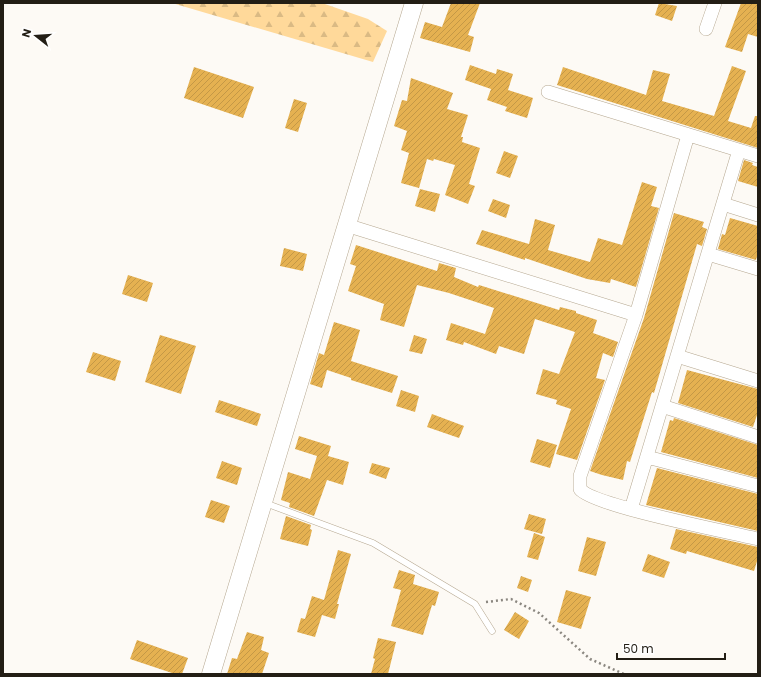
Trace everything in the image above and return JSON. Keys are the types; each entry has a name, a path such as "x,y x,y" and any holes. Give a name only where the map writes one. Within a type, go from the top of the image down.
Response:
{"street":[{"path":"211,674 414,3"},
{"path":"706,30 715,3"},
{"path":"548,92 758,156"},
{"path":"688,135 636,315 579,483 580,489 589,497 631,509 758,539"},
{"path":"631,509 739,150"},
{"path":"723,204 758,215"},
{"path":"346,225 636,315"},
{"path":"708,254 758,269"},
{"path":"677,356 758,381"},
{"path":"662,406 758,437"},
{"path":"647,457 758,486"}],"lane":[{"path":"262,502 373,543 476,604 492,631"}],"path":[{"path":"476,604 511,599 539,613 590,659 624,674"}],"green space":[{"path":"172,3 322,3 368,19 387,31 373,62"}],"building":[{"path":"451,3 480,3 468,35 474,37 470,52 420,38 425,22 442,27"},
{"path":"659,3 677,6 672,21 655,15"},
{"path":"741,3 758,3 758,37 748,34 742,52 725,47"},
{"path":"470,65 496,74 497,69 513,74 508,90 533,98 527,118 505,111 507,107 487,100 491,89 465,80"},
{"path":"732,66 746,71 728,121 751,128 755,116 758,116 758,148 557,85 563,67 646,95 653,70 670,74 662,101 714,116"},
{"path":"194,67 254,87 243,118 184,98"},
{"path":"411,78 453,93 447,109 468,115 461,137 463,137 462,142 480,148 469,184 475,186 468,204 445,195 455,165 434,159 433,161 427,159 419,188 401,183 409,153 401,150 407,131 394,126 402,100 407,101"},
{"path":"294,99 307,103 298,132 285,128"},
{"path":"504,151 518,156 510,178 496,173"},
{"path":"744,160 753,163 752,165 758,167 758,187 738,181"},
{"path":"642,182 657,187 651,206 659,208 636,287 611,279 610,283 587,279 525,258 525,260 476,244 482,230 529,244 535,219 555,225 548,250 590,262 598,238 622,245"},
{"path":"420,189 440,194 435,212 415,206"},
{"path":"493,199 510,205 506,218 488,211"},
{"path":"674,213 704,222 702,227 707,229 702,246 697,244 654,393 652,392 630,462 627,461 623,480 590,471 644,318"},
{"path":"730,218 758,226 758,253 756,260 718,249 722,234 725,235"},
{"path":"356,245 437,271 439,263 456,268 454,277 478,287 479,285 559,310 560,307 576,311 576,313 597,320 593,333 618,342 613,357 603,353 596,378 605,380 577,460 556,454 571,409 556,404 557,400 536,394 543,369 559,374 575,332 535,319 524,354 499,346 496,354 464,342 463,345 446,340 451,323 485,334 494,308 449,293 417,285 404,327 380,320 384,304 348,291 356,266 350,264"},
{"path":"284,248 307,254 303,271 280,266"},
{"path":"128,275 153,283 147,302 122,294"},
{"path":"334,322 360,330 351,361 398,376 392,393 351,380 351,378 327,370 322,388 310,384 319,353 324,355"},
{"path":"160,335 196,346 181,394 145,382"},
{"path":"414,335 427,339 422,354 409,351"},
{"path":"93,352 121,361 115,381 86,372"},
{"path":"687,370 758,389 758,412 753,427 678,403"},
{"path":"401,390 419,396 415,412 396,406"},
{"path":"219,400 261,414 257,426 215,412"},
{"path":"432,414 464,426 459,438 427,427"},
{"path":"674,418 758,445 758,478 661,452 670,420 673,421"},
{"path":"299,436 331,446 328,456 349,462 343,485 327,480 314,516 289,507 290,503 281,500 288,472 310,479 317,456 295,449"},
{"path":"537,439 557,445 550,468 530,462"},
{"path":"222,461 242,468 237,485 216,478"},
{"path":"372,463 390,468 386,479 369,473"},
{"path":"657,468 758,494 758,531 646,505"},
{"path":"211,500 230,506 224,523 205,517"},
{"path":"529,514 546,519 542,534 524,529"},
{"path":"286,516 311,525 310,529 312,530 308,546 280,539"},
{"path":"676,529 758,547 758,558 754,571 687,551 686,554 670,549"},
{"path":"534,533 545,537 538,560 527,557"},
{"path":"587,537 606,542 596,576 578,571"},
{"path":"338,550 351,554 337,604 339,604 335,619 322,615 315,637 297,632 301,618 305,619 312,596 324,600"},
{"path":"648,554 670,562 664,578 642,571"},
{"path":"399,570 415,575 413,584 439,592 435,606 432,605 423,635 391,626 401,590 393,588"},
{"path":"521,576 532,580 528,592 517,588"},
{"path":"566,590 591,597 581,629 557,622"},
{"path":"515,612 529,621 519,639 504,630"},
{"path":"247,632 264,637 261,650 269,653 262,674 227,674 232,658 237,659"},
{"path":"378,638 396,642 388,674 371,674"},
{"path":"137,640 188,658 182,674 175,674 130,659"}]}
